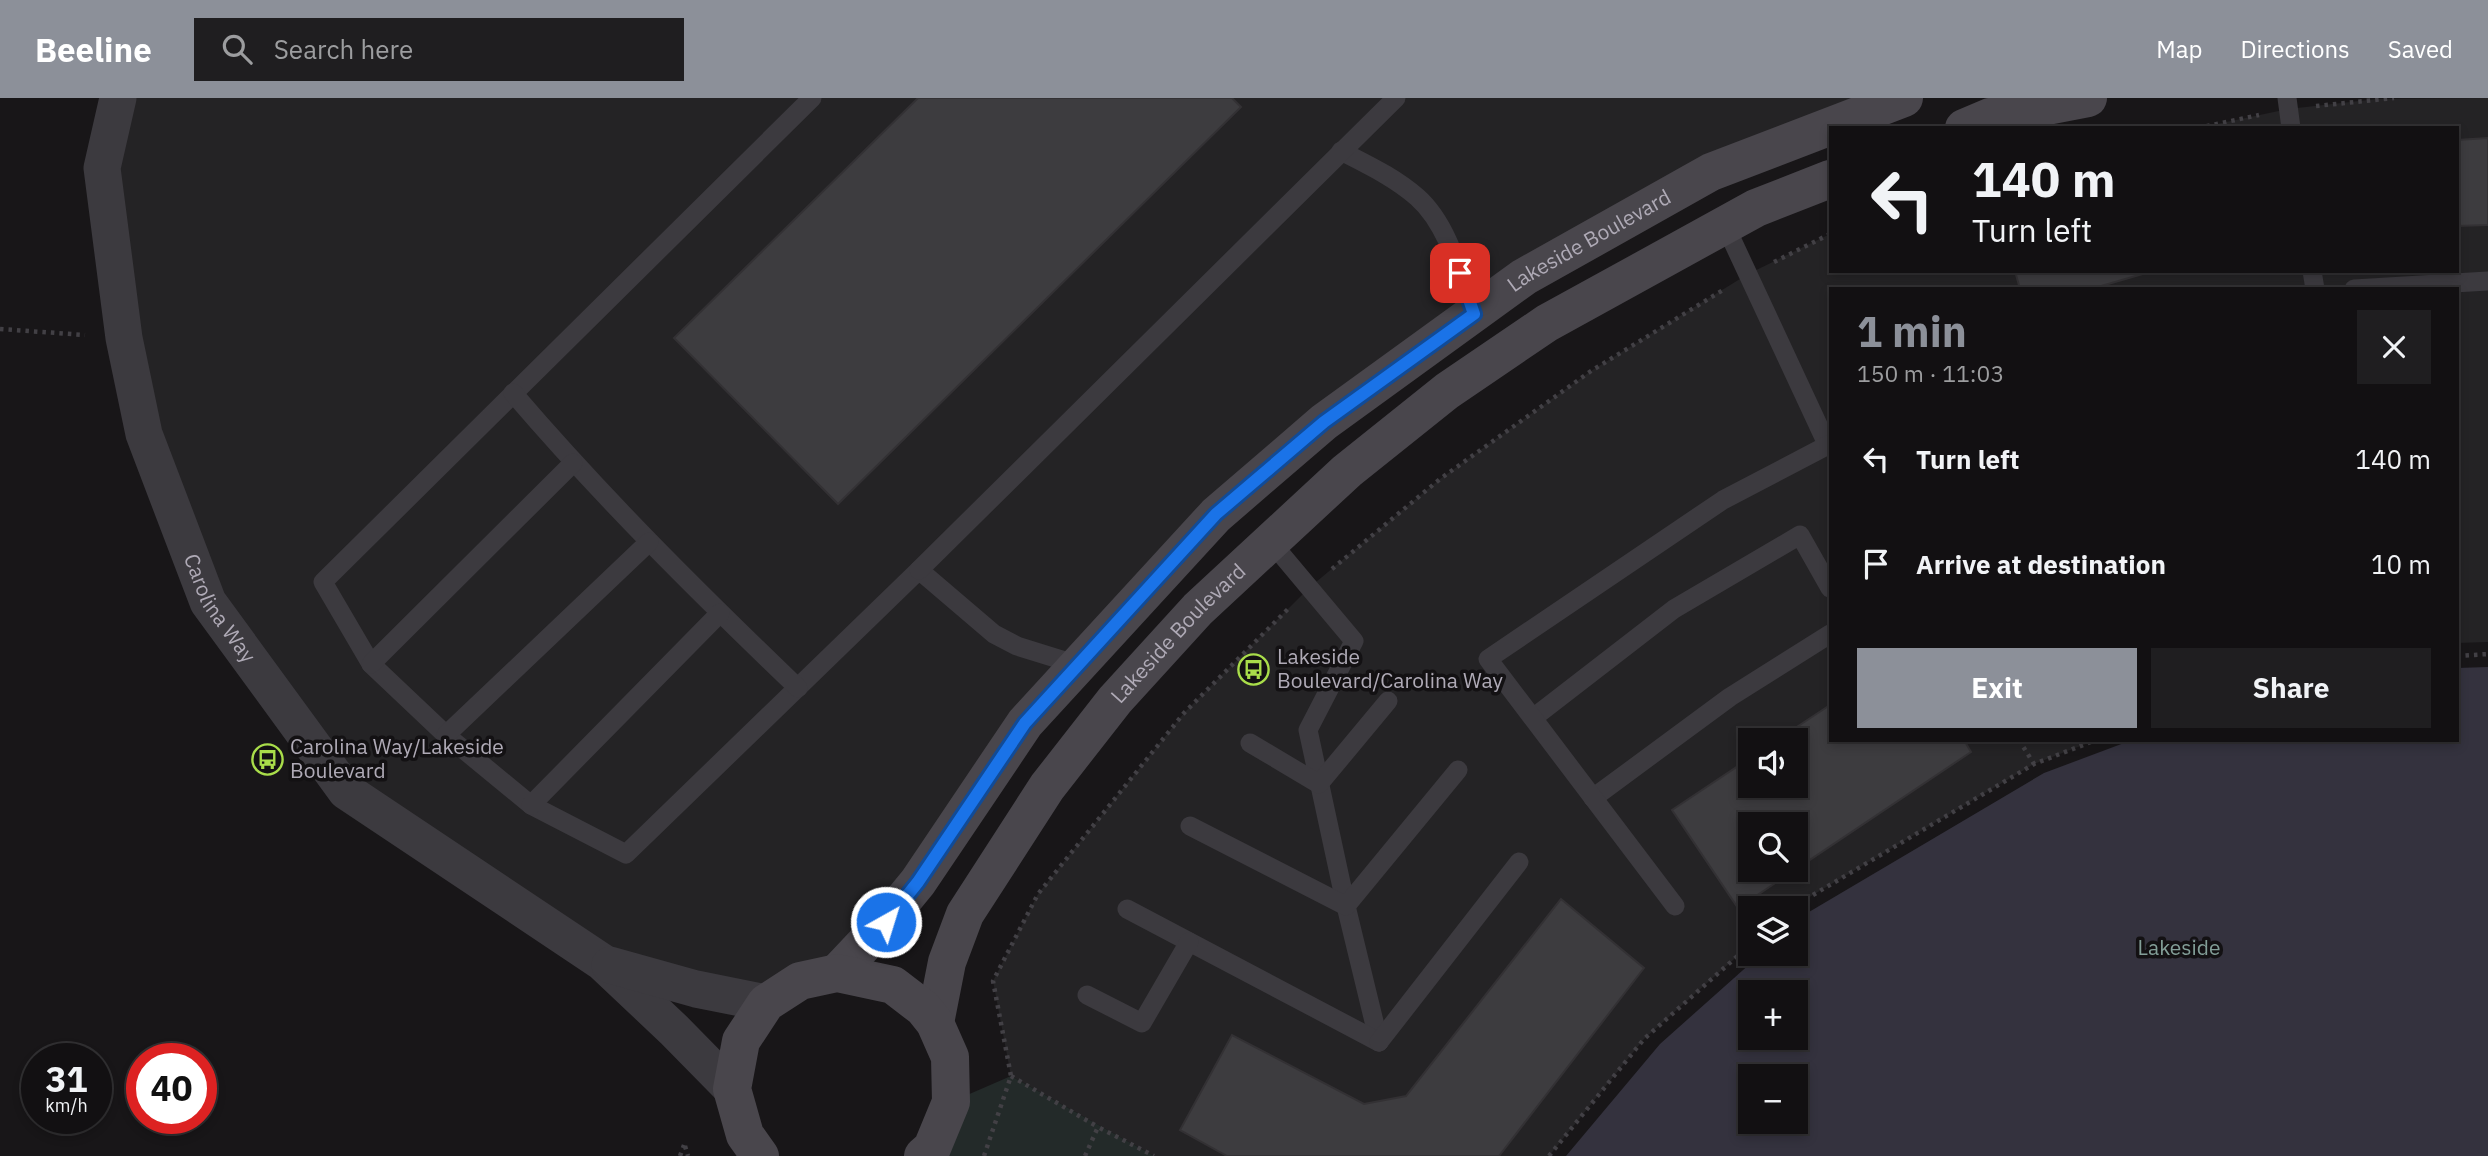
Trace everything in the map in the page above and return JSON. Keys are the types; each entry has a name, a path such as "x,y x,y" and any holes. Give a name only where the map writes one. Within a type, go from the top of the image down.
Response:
{"street":[{"name":"Carolina Way","path":"118,98 102,168 124,338 144,434 208,602 346,791 602,962"},
{"name":"Lakeside Boulevard","path":"1832,126 1905,98"},
{"path":"1969,126 1990,117 2088,98"},
{"name":"Lakeside Boulevard","path":"837,973 886,922 918,882 1025,723 1216,514 1324,422 1524,278 1711,172 1829,127"},
{"name":"Lakeside Boulevard","path":"935,1023 947,962 965,914 1047,787 1133,680 1198,609 1347,471 1447,391 1547,323 1756,208 1829,179"},
{"path":"602,962 696,989 766,1003"},
{"path":"602,962 732,1089"},
{"path":"750,1149 732,1089 741,1041 766,1003 800,981 837,973 893,985 923,1008 935,1023 950,1057 951,1102 932,1148 923,1156"}],"lane":[{"path":"812,98 323,582 371,664 446,735 531,805 626,854 919,570 1395,98"},
{"path":"2287,98 2291,126"},
{"path":"1341,152 1388,175 1419,199 1438,224 1453,252 1474,314"},
{"path":"1675,906 1488,659 1724,500 1829,444 1725,225"},
{"path":"2388,287 2488,281"},
{"path":"513,393 573,463 649,542 797,688"},
{"path":"371,664 573,463"},
{"path":"1533,718 1674,609 1800,535 1829,585"},
{"path":"446,735 649,542"},
{"path":"1270,542 1354,641 1308,730 1379,1042"},
{"path":"919,570 994,634 1017,646 1078,665"},
{"path":"531,805 720,613"},
{"path":"1593,799 1730,697 1829,635"},
{"path":"1320,784 1388,701"},
{"path":"1250,743 1320,784"},
{"path":"1346,906 1458,770"},
{"path":"1190,826 1346,906"},
{"path":"1379,1042 1519,862"},
{"path":"1127,909 1379,1042"},
{"path":"1087,995 1142,1023 1189,942"}],"path":[{"path":"0,329 124,338"},
{"path":"2459,656 2488,654"},
{"path":"2020,742 2034,764"},
{"path":"1808,898 2034,764 2091,742"},
{"path":"1549,1156 1644,1039 1738,956"},
{"path":"1010,1076 1154,1156"},
{"path":"1085,1156 1098,1127"},
{"path":"680,1156 684,1145 688,1156"}],"shaded area":[{"path":"118,98 1904,98 1845,126 1829,126 1829,133 1524,277 1216,515 886,921 766,1003 602,962 346,791 208,602 124,338"},
{"path":"2488,98 2488,642 2459,643 2459,287 1829,287 1829,742 2091,742 2034,764 1808,898 1738,896 1738,956 1644,1039 1549,1156 1154,1156 1011,1076 993,981 1038,894 1184,713 1310,587 1440,479 1591,371 1748,274 1829,234 1829,273 2459,273 2459,126 2207,126 2288,109 2377,99"},
{"name":"Lakeside","path":"2488,667 2488,1156 1566,1156 1660,1044 1748,966 1808,966 1809,912 2044,773 2127,742 2459,742 2459,668"},
{"path":"1011,1076 1154,1156 923,1156 951,1102"}],"building":[{"path":"918,98 1232,98 1241,107 838,504 674,338"},
{"path":"2488,138 2488,225 2459,226 2459,140"},
{"path":"2016,273 2146,273 2098,287 2019,287"},
{"path":"1829,706 1829,742 1965,742 1971,752 1808,861 1808,812 1738,812 1738,882 1777,882 1756,896 1738,896 1738,908 1672,810 1738,766 1738,798 1808,798 1808,728 1795,728"},
{"path":"1561,899 1644,968 1499,1156 1227,1156 1180,1130 1232,1035 1364,1104 1406,1096"}],"place":[{"name":"Lakeside Boulevard/Carolina Way","path":"1254,669"},
{"name":"Carolina Way/Lakeside Boulevard","path":"267,759"}],"route":[{"path":"886,922 918,882 1025,723 1216,514 1324,422 1474,314 1460,273"}]}
